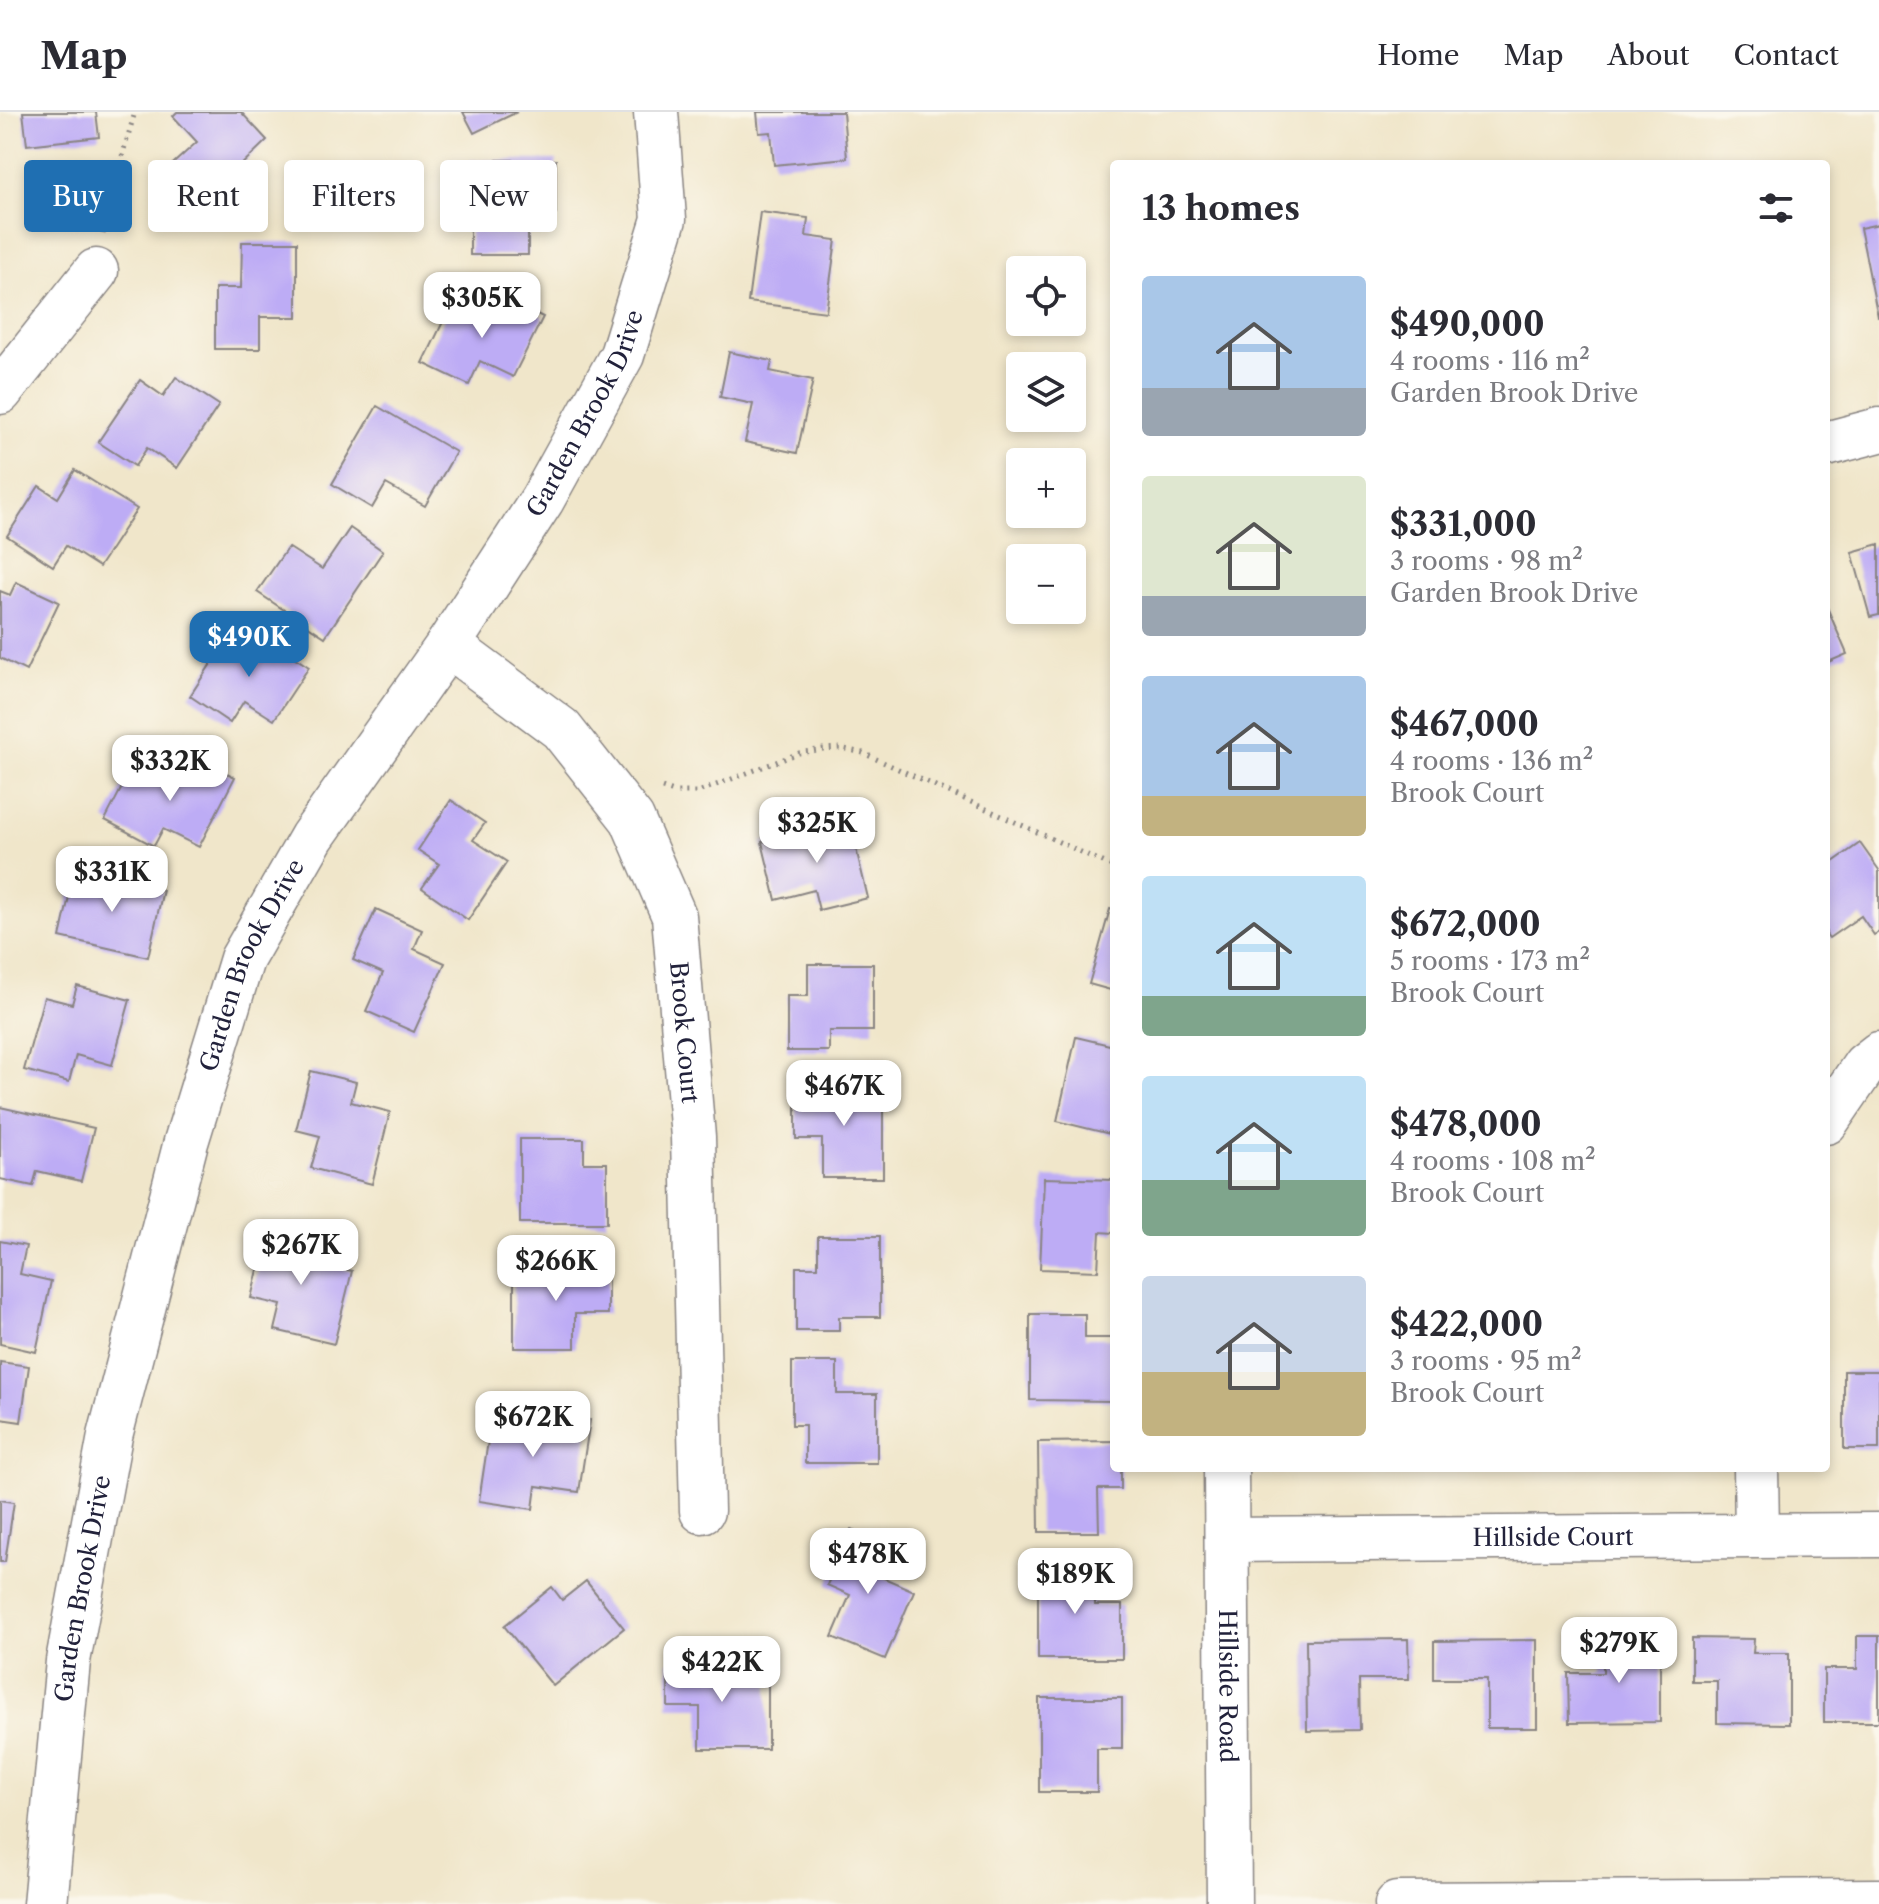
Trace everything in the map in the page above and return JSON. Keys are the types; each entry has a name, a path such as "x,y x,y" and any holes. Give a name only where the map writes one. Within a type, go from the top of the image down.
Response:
{"street":[{"name":"Garden Brook Drive","path":"45,1904 68,1661 110,1436 186,1142 242,959 312,837 448,645 542,500 622,355 664,219 656,112"},
{"path":"0,392 96,271"},
{"path":"1830,443 1879,430"},
{"name":"Brook Court","path":"448,645 561,729 632,819 674,916 693,1137 702,1511"},
{"path":"1830,1116 1865,1065 1879,1054"},
{"name":"Hillside Road","path":"1226,1472 1229,1904"},
{"path":"1756,1472 1757,1535"},
{"name":"Hillside Court","path":"1227,1540 1879,1535"},
{"path":"1397,1904 1879,1901"}],"path":[{"path":"96,271 109,201 135,112"},
{"path":"656,786 674,792 698,792 799,753 840,748 863,753 1110,865"}],"building":[{"path":"23,112 96,112 99,137 27,145"},
{"path":"177,112 241,112 267,140 246,160 177,160 197,142 173,116"},
{"path":"463,112 517,112 474,133"},
{"path":"757,112 843,112 847,158 774,165 771,132 759,133"},
{"path":"760,212 808,218 806,236 836,240 826,312 748,302"},
{"path":"1879,224 1879,317 1878,317 1860,228"},
{"path":"470,232 528,232 528,255 470,255"},
{"path":"242,242 297,242 297,317 260,317 260,349 215,349 215,288 241,288"},
{"path":"504,298 543,317 513,377 480,361 469,385 423,363 454,299 494,319"},
{"path":"729,352 772,361 770,371 813,380 797,453 745,442 753,404 720,397"},
{"path":"176,377 219,405 177,468 147,448 135,466 98,442 140,380 163,396"},
{"path":"377,406 456,452 425,506 386,484 372,508 332,484"},
{"path":"75,470 137,509 99,567 66,546 53,566 7,536 39,486 58,498"},
{"path":"350,528 383,551 325,637 257,592 288,547 322,569"},
{"path":"1879,544 1879,615 1870,617 1852,552"},
{"path":"16,582 59,602 26,671 0,658 0,591 10,595"},
{"path":"1830,614 1847,654 1830,661"},
{"path":"233,630 269,654 275,645 309,667 274,720 244,701 230,723 190,696"},
{"path":"196,758 235,777 199,847 163,829 154,846 105,820 135,762 182,786"},
{"path":"451,800 485,823 473,840 507,862 468,920 422,888 439,864 418,850"},
{"path":"849,820 868,898 819,910 814,890 776,900 762,842"},
{"path":"1860,843 1879,870 1879,932 1874,935 1861,916 1830,937 1830,864"},
{"path":"75,870 163,890 148,957 60,937"},
{"path":"376,909 422,930 414,949 445,963 414,1032 366,1011 383,973 353,960"},
{"path":"1110,909 1110,990 1089,984"},
{"path":"808,964 873,964 873,1031 829,1031 829,1051 787,1051 787,996 808,996"},
{"path":"77,986 130,1000 112,1065 76,1055 69,1082 24,1070 44,997 72,1004"},
{"path":"1076,1037 1110,1045 1110,1134 1057,1121"},
{"path":"311,1071 356,1082 351,1102 390,1112 372,1184 311,1168 320,1136 296,1130"},
{"path":"796,1085 883,1085 883,1178 822,1178 822,1139 796,1139"},
{"path":"0,1107 94,1128 81,1181 37,1171 33,1186 0,1179"},
{"path":"520,1139 584,1139 584,1163 607,1163 607,1223 520,1223"},
{"path":"1044,1178 1110,1180 1110,1233 1100,1232 1098,1271 1040,1269"},
{"path":"269,1226 314,1238 309,1261 352,1271 334,1344 275,1330 281,1305 251,1298"},
{"path":"818,1236 880,1236 880,1317 839,1317 839,1331 796,1331 796,1267 818,1267"},
{"path":"0,1241 26,1246 20,1274 51,1281 36,1352 0,1344"},
{"path":"514,1266 608,1266 608,1314 575,1314 575,1348 514,1348"},
{"path":"1030,1314 1085,1314 1085,1338 1110,1338 1110,1401 1030,1400"},
{"path":"0,1362 29,1366 21,1422 0,1419"},
{"path":"792,1362 837,1362 837,1394 877,1394 877,1463 805,1463 805,1425 792,1425"},
{"path":"1844,1371 1879,1371 1879,1449 1844,1449"},
{"path":"542,1412 590,1420 579,1492 536,1486 533,1509 479,1501 491,1421 540,1429"},
{"path":"1110,1441 1110,1472 1121,1472 1121,1489 1098,1489 1099,1532 1039,1532 1038,1442"},
{"path":"0,1500 14,1502 5,1562 0,1562"},
{"path":"851,1529 890,1545 877,1575 914,1591 885,1659 832,1637 850,1595 827,1585"},
{"path":"1038,1564 1095,1564 1095,1605 1122,1605 1122,1659 1038,1659"},
{"path":"586,1581 624,1628 553,1686 504,1626 552,1587 562,1600"},
{"path":"1857,1636 1879,1636 1879,1722 1824,1722 1824,1669 1857,1669"},
{"path":"1603,1638 1660,1638 1660,1722 1569,1723 1568,1673 1603,1673"},
{"path":"1692,1638 1754,1639 1753,1653 1789,1653 1789,1724 1717,1723 1717,1681 1692,1681"},
{"path":"1408,1639 1409,1679 1359,1679 1360,1730 1307,1731 1306,1640"},
{"path":"1537,1640 1537,1728 1487,1728 1487,1679 1434,1679 1434,1641"},
{"path":"668,1662 727,1662 727,1675 768,1675 768,1749 700,1749 700,1707 668,1707"},
{"path":"1039,1698 1122,1698 1122,1749 1097,1749 1097,1792 1039,1792"}]}
